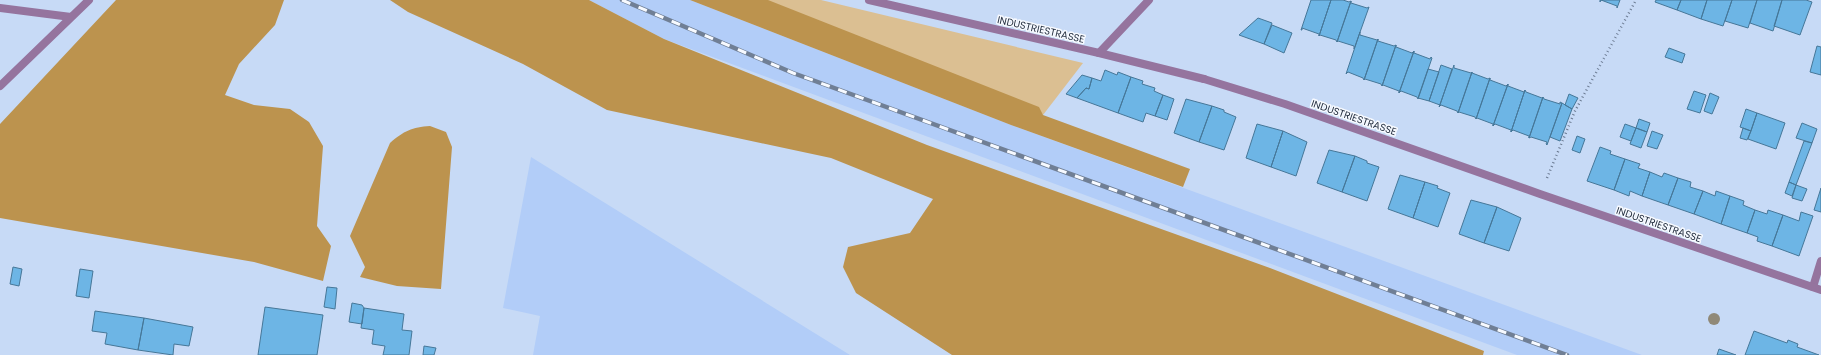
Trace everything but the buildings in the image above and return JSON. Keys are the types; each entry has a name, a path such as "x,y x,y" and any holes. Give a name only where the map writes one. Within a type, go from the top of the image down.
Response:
{"street":[{"path":"0,86 90,0"},
{"name":"INDUSTRIESTRASSE","path":"869,0 1099,53 1204,79 1285,104 1540,194 1821,290"},
{"path":"1099,53 1149,0"},
{"path":"0,8 71,17"},
{"path":"1813,287 1821,261"}],"path":[{"path":"1540,194 1575,111 1636,0"}],"shaded area":[{"path":"116,0 284,0 275,25 239,64 225,95 254,105 290,109 309,122 323,146 317,226 331,246 323,281 254,262 0,218 0,124"},
{"path":"390,0 589,0 664,39 927,145 1270,268 1484,351 1483,355 952,355 856,293 843,267 848,247 910,233 933,199 831,158 607,110 523,64 408,12"},
{"path":"589,0 690,0 1011,125 1642,355 1517,355 664,39"},
{"path":"690,0 768,0 1039,107 1043,115 1190,169 1183,187 1011,125"},
{"path":"764,0 821,0 1083,63 1043,115"},
{"path":"430,126 446,132 452,147 441,289 397,286 360,277 365,267 350,236 390,143 408,130"},
{"path":"531,157 850,355 533,355 540,316 503,308"}],"railway":[{"path":"622,0 793,73 1567,355"}]}
